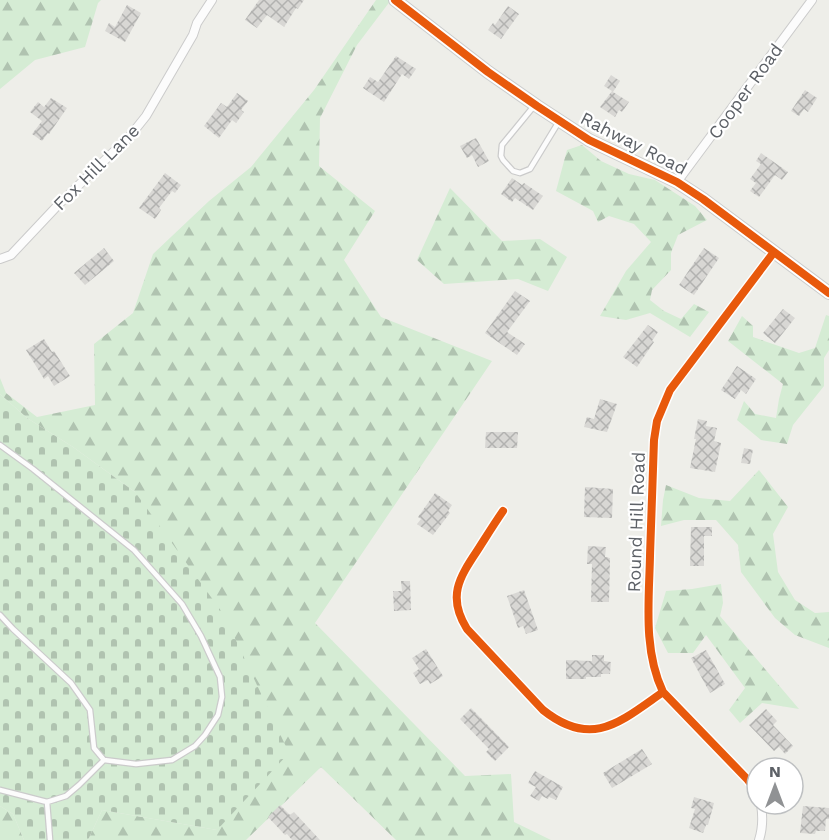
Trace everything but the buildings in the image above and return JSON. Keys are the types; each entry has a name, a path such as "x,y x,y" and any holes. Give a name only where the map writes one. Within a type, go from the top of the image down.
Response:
{"street":[{"name":"Fox Hill Lane","path":"0,259 11,255 59,204 130,136 146,117 212,0"},
{"name":"Rahway Road","path":"394,0 488,72 535,104 589,140 677,182 829,293"},
{"name":"Cooper Road","path":"677,182 812,0"},
{"name":"Round Hill Road","path":"745,777 663,692 657,680 649,631 653,451 657,422 670,390 774,252"},
{"path":"503,510 460,579 456,600 461,620 467,629 543,710 568,726 597,729 610,726 663,692"},
{"path":"759,840 763,816"}],"lane":[{"path":"535,104 502,145 501,156 513,171 520,173 530,169 559,120"},
{"path":"0,445 134,550 182,604 201,636 220,677 222,697 218,715 206,735 195,746 172,760 136,764 104,760 94,748 90,710 71,683 0,615"},
{"path":"0,790 47,802 66,796 104,760"},
{"path":"47,802 50,840"}],"green space":[{"path":"0,0 101,0 98,3 85,47 35,60 0,89"},
{"path":"376,0 391,0 357,45 320,118 319,166 375,211 344,260 381,317 492,361 315,623 465,776 511,774 514,822 551,840 396,840 321,767 246,840 88,840 102,810 217,830 135,492 73,447 27,418 0,394 0,378 6,393 37,417 95,405 94,344 133,313 153,254 209,201 251,167 314,90"},
{"path":"582,145 601,161 629,174 655,180 695,206 707,220 678,235 671,253 671,270 652,290 650,300 664,311 681,319 694,304 709,312 690,337 650,313 626,320 600,316 626,271 651,242 634,224 609,216 598,222 593,211 556,191 567,150"},
{"path":"450,188 502,241 540,239 567,257 548,291 518,279 444,284 417,260"},
{"path":"826,315 829,316 829,350 824,358 824,386 793,425 787,444 761,440 737,420 744,401 755,414 776,418 783,384 728,341 742,316 753,326 753,337 799,353 815,348"},
{"path":"0,394 27,418 73,447 135,492 224,615 289,753 217,830 102,810 88,840 24,840 13,814 0,806"},
{"path":"759,470 788,507 773,534 778,572 795,600 815,613 829,612 829,648 795,635 775,618 741,572 738,545 716,520 684,520 661,526 666,485 699,498 730,501"},
{"path":"721,584 723,603 720,616 799,709 762,703 740,723 729,710 745,688 706,635 693,653 668,653 655,628 666,591"},
{"path":"0,806 13,814 24,840 0,840"}],"cycle path":[{"path":"395,0 488,72 537,106 589,140 677,182 829,293"},
{"path":"745,777 663,692 652,659 649,590 654,440 657,421 670,390 774,252"},
{"path":"503,511 465,570 458,588 458,607 467,629 543,710 560,722 576,728 605,727 633,713 663,692"}]}
